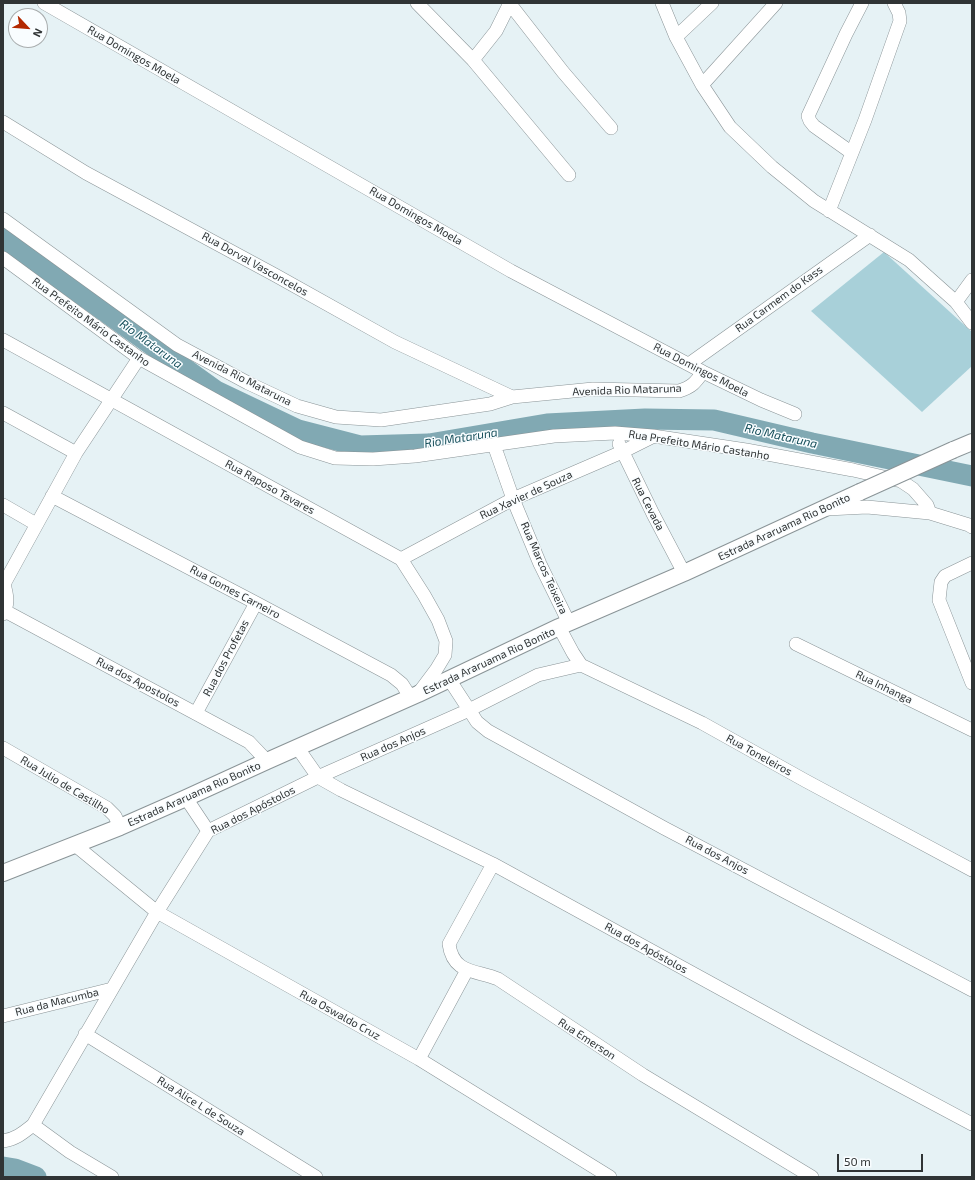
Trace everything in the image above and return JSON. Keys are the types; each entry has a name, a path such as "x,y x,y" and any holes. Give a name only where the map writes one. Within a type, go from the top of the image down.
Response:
{"main road":[{"name":"Estrada Araruama Rio Bonito","path":"3,873 120,827 186,798 297,747 414,696 564,625 684,573 972,442"}],"street":[{"name":"Rua Domingos Moela","path":"44,3 511,271 703,372 761,400 795,414"},
{"path":"417,3 473,60 569,176"},
{"path":"473,60 496,31 510,3 563,72 611,128"},
{"path":"662,3 676,36 702,85 730,127 772,167 814,201 909,260 956,302 972,323"},
{"path":"676,36 712,3"},
{"path":"702,85 776,3"},
{"path":"852,153 814,126 808,116 862,3"},
{"path":"829,211 852,153 900,21 899,13 894,3"},
{"name":"Rua Dorval Vasconcelos","path":"3,122 86,173 276,275 395,342 512,397"},
{"name":"Avenida Rio Mataruna","path":"3,219 178,344 248,383 297,406 336,417 381,420 458,410 490,404 512,397 594,389 679,391 695,384 703,372"},
{"name":"Rua Carmem do Kass","path":"689,364 870,235"},
{"name":"Rua Prefeito Mário Castanho","path":"3,258 139,358 300,447 335,458 373,459 414,456 494,446 554,436 615,433 653,436 746,450 853,470 901,481 913,489 927,506 930,513"},
{"path":"956,302 972,280"},
{"name":"Rua Raposo Tavares","path":"3,340 401,559 438,620 446,641 445,655 436,670 414,696"},
{"path":"4,613 7,605 7,596 3,584 76,453 139,358"},
{"path":"3,413 76,453"},
{"name":"Rua Cevada","path":"615,433 622,452 684,573"},
{"name":"Rua Xavier de Souza","path":"401,559 513,498 622,452 653,436"},
{"name":"Rua Marcos Teixeira","path":"494,446 513,498 564,625"},
{"name":"Rua Gomes Carneiro","path":"52,496 256,602 391,675 414,696"},
{"path":"3,505 36,524"},
{"path":"821,510 867,508 930,513 972,527"},
{"path":"972,563 945,576 941,582 939,592 939,600 972,682"},
{"name":"Rua dos Profetas","path":"196,713 256,602"},
{"name":"Rua dos Apostolos","path":"4,613 249,742 266,761"},
{"path":"469,710 538,675 581,665 573,653 564,625"},
{"name":"Rua Inhanga","path":"796,644 972,730"},
{"name":"Rua Toneleiros","path":"581,665 702,723 806,781 972,870"},
{"name":"Rua dos Anjos","path":"449,679 476,722 488,731 664,828 972,990"},
{"name":"Rua dos Anjos","path":"318,777 469,710"},
{"name":"Rua dos Apóstolos","path":"297,747 318,777 341,790 493,864 807,1036 972,1124"},
{"name":"Rua Julio de Castilho","path":"3,748 107,808 115,816 120,827"},
{"name":"Rua dos Apóstolos","path":"33,1125 157,912 208,831 318,777"},
{"path":"186,798 208,831"},
{"name":"Rua Oswaldo Cruz","path":"75,845 157,912 419,1059 610,1177"},
{"path":"419,1059 467,970 456,962 451,955 449,944 493,864"},
{"name":"Rua Emerson","path":"467,970 487,974 498,979 643,1075 812,1177"},
{"name":"Rua da Macumba","path":"3,1016 112,989"},
{"name":"Rua Alice L de Souza","path":"85,1034 316,1177"},
{"path":"3,1141 11,1140 33,1125 70,1152 112,1177"}],"shaded area":[{"path":"884,252 972,332 972,366 922,412 811,311"}],"waterway":[{"name":"Rio Mataruna","path":"3,238 216,391 298,430 360,446 429,444 547,424 645,419 714,420 812,443 972,476"},
{"path":"3,1167 15,1169 36,1177"}]}
